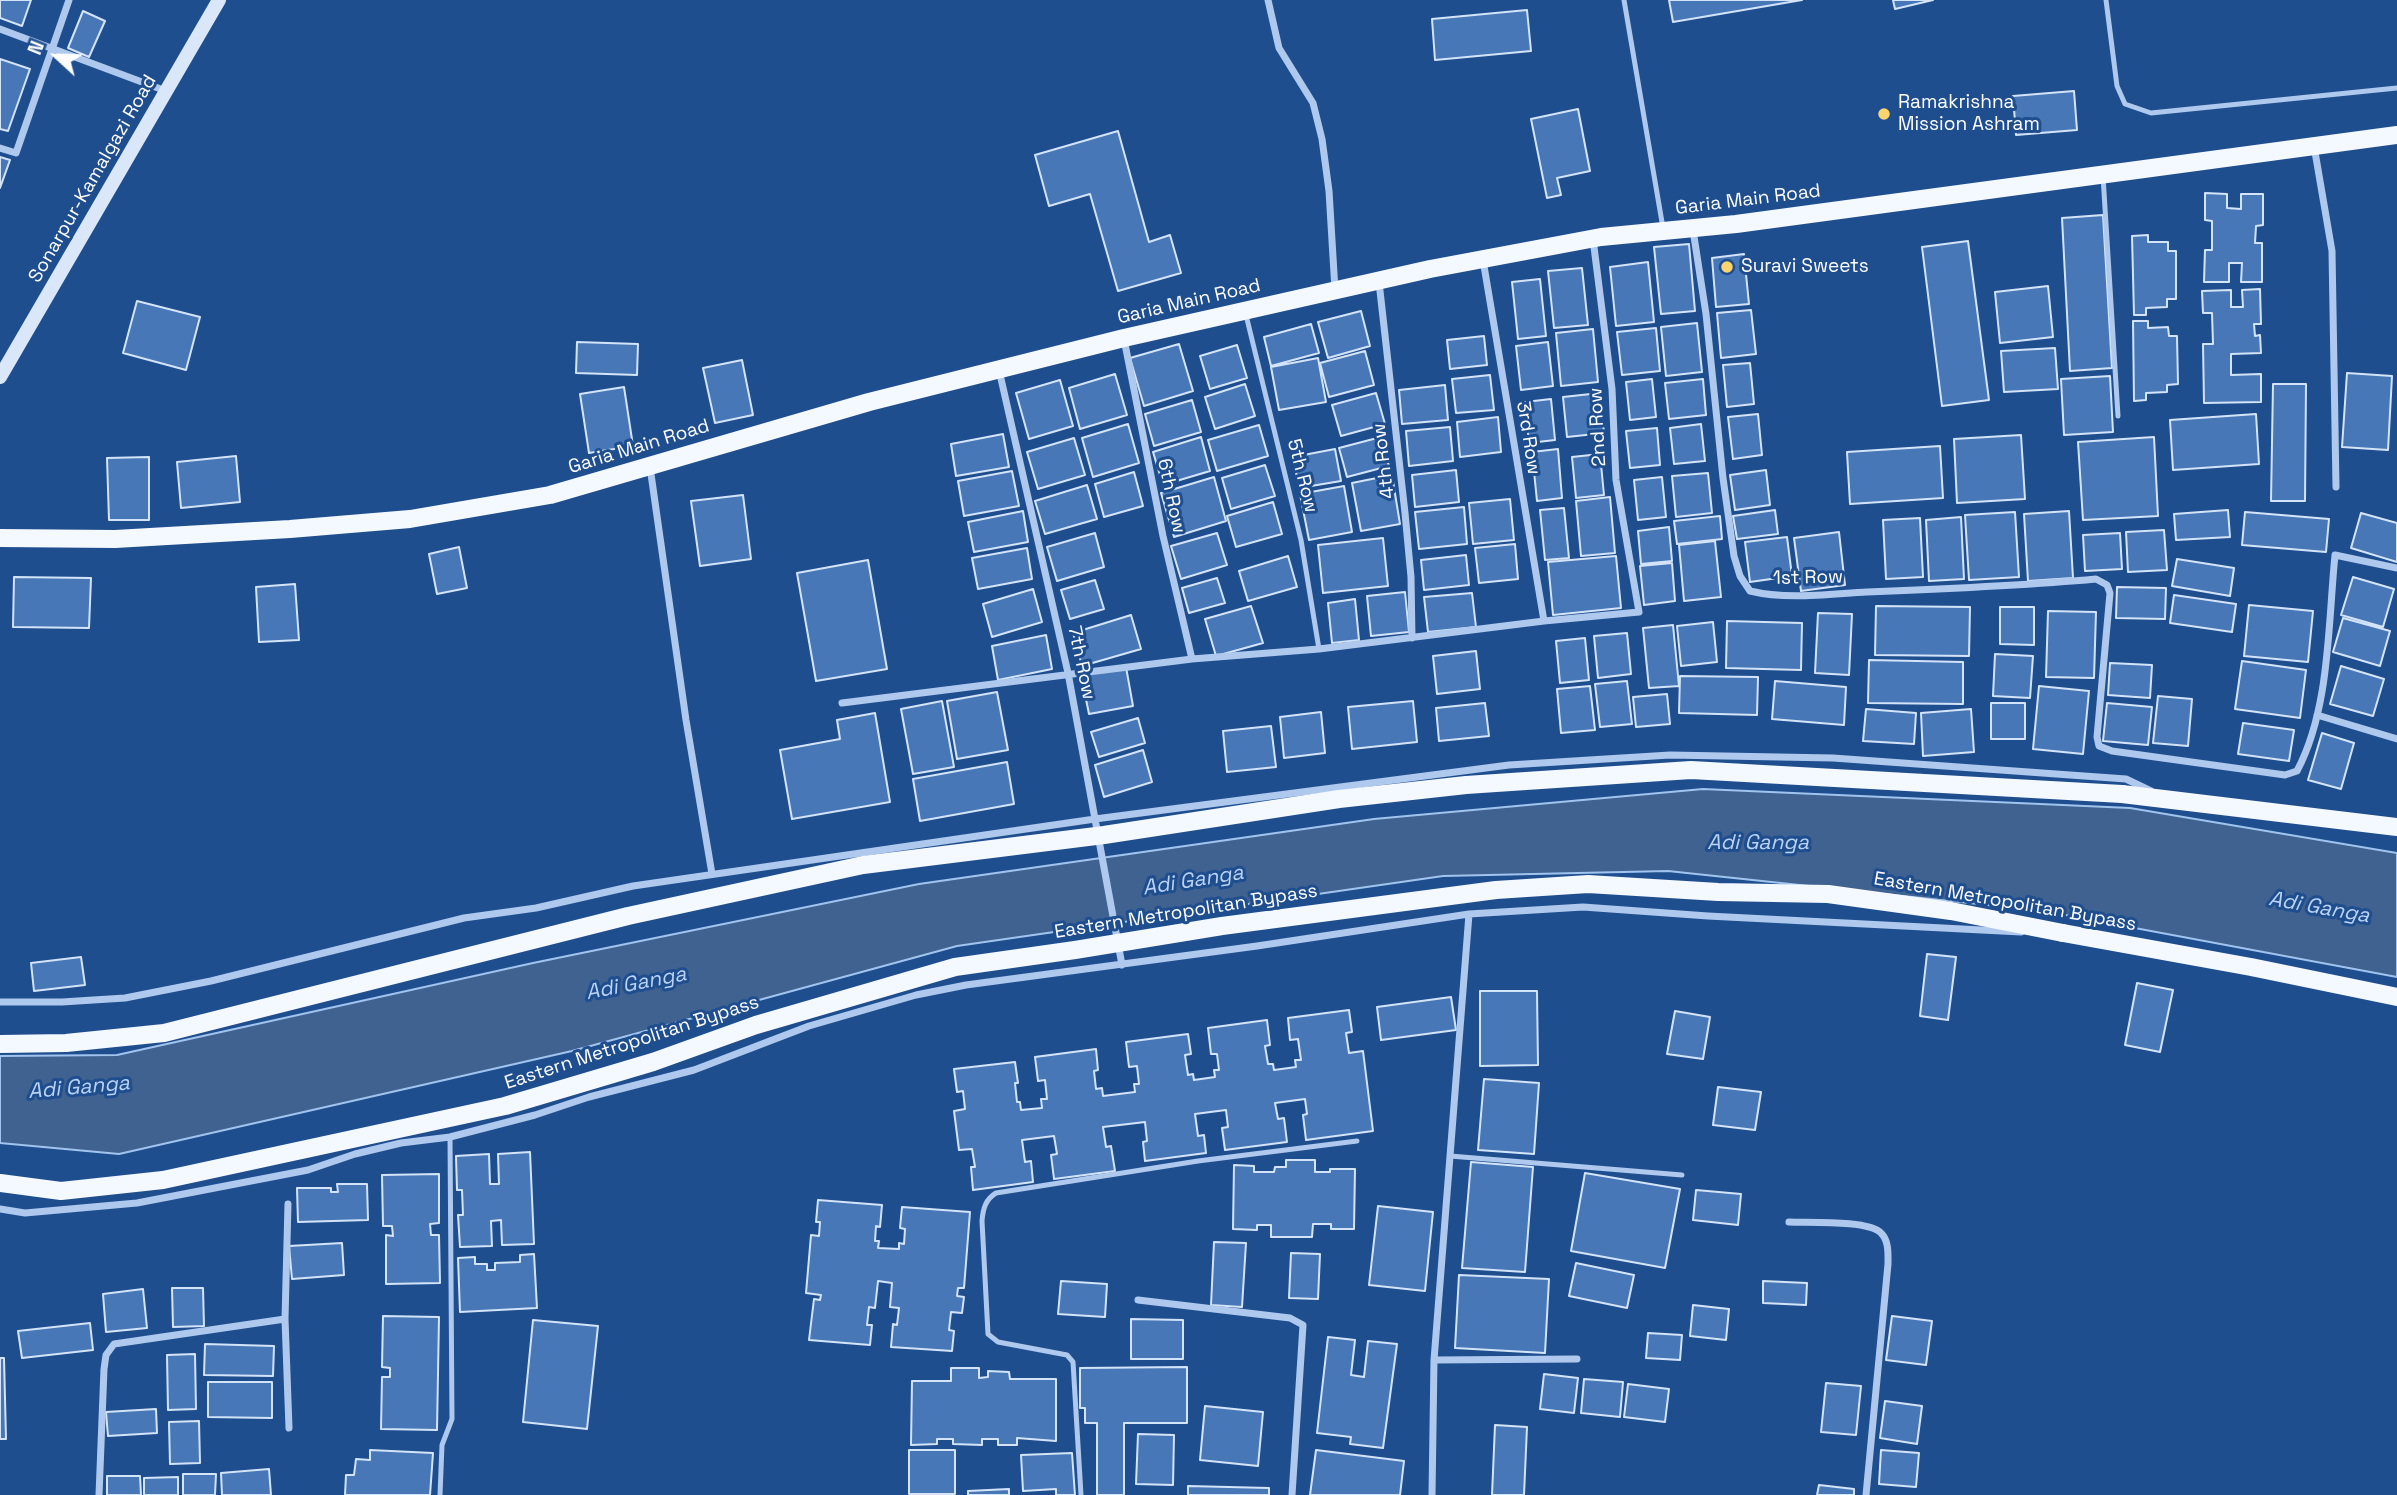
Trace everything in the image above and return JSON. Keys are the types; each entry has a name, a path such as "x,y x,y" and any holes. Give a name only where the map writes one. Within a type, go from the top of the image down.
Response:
{"main road":[{"name":"Sonarpur-Kamalgazi Road","path":"0,377 219,0"},
{"name":"Garia Main Road","path":"0,538 115,539 289,530 410,519 550,495 869,402 1124,338 1335,290 1593,238 1693,229 2397,135"},
{"path":"0,1044 66,1043 164,1033 628,916 863,865 1104,835 1339,799 1466,785 1691,770 2122,794 2397,827"},
{"name":"Eastern Metropolitan Bypass","path":"0,1183 61,1191 163,1181 505,1105 653,1062 757,1025 955,967 1222,926 1496,890 1588,884 1717,892 1828,894 1951,911 2397,997"}],"street":[{"path":"0,148 16,153 69,0"},
{"path":"1268,0 1279,48 1313,103 1322,139 1329,191 1335,290"},
{"path":"0,29 166,91"},
{"path":"2314,146 2332,251 2336,487"},
{"name":"1st Row","path":"1693,229 1706,314 1734,556 1740,576 1750,591 1767,595 1806,595 2019,586 2096,579 2107,585 2110,593 2097,737 2099,746 2272,774 2292,774 2304,759 2317,715"},
{"name":"2nd Row","path":"1544,621 1639,612 1616,480 1612,389 1593,238"},
{"name":"3rd Row","path":"1483,260 1544,621"},
{"name":"4th Row","path":"1379,281 1407,526 1412,638"},
{"name":"6th Row","path":"1124,338 1163,536 1192,659"},
{"name":"7th Row","path":"999,370 1068,673 1122,965"},
{"path":"650,467 686,720 712,874"},
{"path":"2397,568 2335,555 2317,715 2397,738"},
{"path":"842,703 1068,673 1192,659 1319,649 1544,621"},
{"path":"0,1002 125,998 211,981 464,918 537,908 633,886 1095,819 1509,765 1670,755 1833,758 2126,779 2170,800"},
{"path":"0,1209 25,1213 137,1203 308,1170 355,1154 401,1143 450,1137 694,1070 809,1026 916,995 966,985 1469,914 1583,907 1979,931 2063,933"},
{"path":"1432,1495 1434,1360 1469,914"},
{"path":"288,1204 285,1319 289,1428"},
{"path":"1789,1222 1870,1226 1883,1235 1888,1245 1867,1495"},
{"path":"1138,1300 1290,1318 1303,1325 1292,1495"},
{"path":"99,1495 104,1368 110,1347 114,1344 169,1335 285,1319"},
{"path":"1434,1360 1577,1359"}],"lane":[{"path":"1624,0 1663,231"},
{"path":"2106,0 2117,86 2125,104 2151,113 2397,88"},
{"path":"2103,173 2118,416"},
{"name":"5th Row","path":"1245,312 1301,540 1319,649"},
{"path":"440,1495 442,1445 452,1419 450,1137"},
{"path":"1081,1495 1073,1362 1067,1355 1058,1352 998,1342 986,1330 982,1220 988,1199 996,1193 1138,1170 1357,1141"},
{"path":"1450,1156 1682,1175"}],"water":[{"name":"Adi Ganga","path":"1703,789 2130,808 2397,853 2397,977 2044,911 1668,871 1443,876 957,946 572,1051 119,1154 0,1143 0,1056 117,1055 533,963 919,884 1374,819"}],"building":[{"path":"0,0 31,0 22,26 0,18"},
{"path":"1669,0 1802,0 1673,22"},
{"path":"1893,0 1933,0 1895,9"},
{"path":"1527,10 1531,51 1435,60 1432,19"},
{"path":"83,11 105,21 89,57 68,48"},
{"path":"0,59 30,69 8,131 0,129"},
{"path":"2074,91 2077,130 2016,135 2013,96"},
{"path":"1578,109 1590,171 1557,178 1561,195 1547,198 1531,119"},
{"path":"1118,131 1149,242 1170,235 1181,273 1118,291 1090,194 1049,206 1035,155"},
{"path":"0,157 10,160 0,188"},
{"path":"2205,193 2227,194 2227,208 2241,209 2241,194 2263,194 2263,225 2256,226 2255,243 2262,243 2262,282 2241,282 2242,263 2229,263 2229,282 2204,282 2205,250 2212,250 2212,221 2205,220"},
{"path":"2103,215 2112,368 2070,371 2062,218"},
{"path":"2148,235 2148,242 2168,242 2168,251 2176,251 2176,299 2167,299 2167,307 2146,308 2146,315 2134,315 2132,236"},
{"path":"1968,241 1989,400 1942,406 1922,247"},
{"path":"1689,244 1695,311 1661,314 1654,247"},
{"path":"1744,254 1749,304 1716,307 1712,258"},
{"path":"1648,262 1654,322 1616,326 1610,267"},
{"path":"1582,268 1588,325 1554,328 1548,271"},
{"path":"1540,279 1546,336 1518,339 1512,282"},
{"path":"2048,286 2053,337 2000,343 1995,292"},
{"path":"2260,289 2261,324 2254,324 2255,336 2260,335 2261,353 2231,354 2231,375 2261,374 2261,402 2204,403 2203,344 2213,344 2212,313 2203,313 2202,291 2231,290 2231,307 2243,307 2242,290"},
{"path":"137,301 200,317 186,370 123,353"},
{"path":"1751,310 1756,354 1721,358 1717,313"},
{"path":"1361,311 1370,346 1328,358 1318,322"},
{"path":"2133,321 2148,321 2148,328 2168,327 2169,336 2177,336 2178,384 2167,385 2167,392 2146,393 2146,400 2134,401"},
{"path":"1697,323 1702,372 1666,376 1661,327"},
{"path":"1311,324 1319,353 1271,366 1264,337"},
{"path":"1656,328 1660,371 1622,375 1617,332"},
{"path":"1593,329 1598,382 1561,386 1556,333"},
{"path":"1484,336 1487,365 1450,369 1447,340"},
{"path":"577,342 638,344 637,375 576,373"},
{"path":"1548,342 1553,386 1521,390 1516,346"},
{"path":"1179,344 1193,391 1144,406 1130,358"},
{"path":"1237,345 1247,378 1210,389 1200,356"},
{"path":"2055,348 2058,389 2004,392 2001,351"},
{"path":"1365,351 1374,385 1329,397 1320,363"},
{"path":"1318,358 1326,402 1279,410 1271,367"},
{"path":"742,360 753,415 715,423 703,368"},
{"path":"1750,363 1754,404 1727,407 1723,365"},
{"path":"2347,373 2392,376 2388,450 2342,447"},
{"path":"1115,374 1127,415 1080,429 1069,388"},
{"path":"1490,375 1494,410 1456,413 1452,379"},
{"path":"2110,376 2113,432 2064,435 2061,379"},
{"path":"1652,379 1656,417 1630,420 1626,382"},
{"path":"1703,379 1706,415 1669,419 1665,383"},
{"path":"1060,380 1073,426 1029,439 1016,393"},
{"path":"1245,384 1255,416 1215,429 1205,397"},
{"path":"2273,384 2306,384 2305,501 2271,501"},
{"path":"1445,385 1448,420 1402,424 1399,390"},
{"path":"624,387 633,446 589,453 580,394"},
{"path":"1376,393 1385,424 1341,436 1332,405"},
{"path":"1600,393 1604,433 1567,437 1563,397"},
{"path":"1551,399 1555,440 1529,443 1525,402"},
{"path":"1192,400 1201,432 1154,446 1145,414"},
{"path":"1758,414 1762,455 1733,459 1728,417"},
{"path":"2256,414 2259,464 2173,470 2170,420"},
{"path":"1498,417 1501,452 1460,457 1457,422"},
{"path":"1128,424 1139,463 1093,477 1082,438"},
{"path":"1701,424 1705,461 1674,464 1670,428"},
{"path":"1259,425 1268,456 1217,471 1208,440"},
{"path":"1450,427 1453,461 1409,466 1406,431"},
{"path":"1657,428 1660,465 1630,468 1626,431"},
{"path":"1003,434 1009,467 956,476 951,444"},
{"path":"2021,435 2025,499 1957,503 1954,439"},
{"path":"1201,437 1210,471 1163,485 1153,452"},
{"path":"1381,437 1389,466 1347,477 1339,448"},
{"path":"2154,437 2158,516 2083,520 2078,442"},
{"path":"1074,438 1085,475 1038,489 1027,452"},
{"path":"1940,446 1943,498 1850,504 1847,452"},
{"path":"1335,449 1341,481 1299,488 1293,457"},
{"path":"1558,449 1562,498 1537,501 1532,452"},
{"path":"1600,454 1604,495 1576,498 1572,457"},
{"path":"236,456 240,502 181,508 177,462"},
{"path":"149,457 149,520 109,520 107,458"},
{"path":"1265,465 1275,496 1231,509 1222,478"},
{"path":"1456,470 1459,502 1415,507 1412,475"},
{"path":"1766,470 1770,505 1735,510 1730,475"},
{"path":"1012,471 1019,506 964,516 958,481"},
{"path":"1134,472 1143,506 1104,517 1095,484"},
{"path":"1708,473 1712,513 1676,517 1672,476"},
{"path":"1392,475 1400,524 1361,531 1352,483"},
{"path":"1214,477 1226,521 1174,537 1161,493"},
{"path":"1662,477 1666,517 1638,520 1634,480"},
{"path":"1087,485 1097,519 1045,534 1035,501"},
{"path":"1344,486 1352,532 1309,540 1300,494"},
{"path":"743,495 751,559 700,566 691,501"},
{"path":"1610,497 1615,553 1581,556 1576,501"},
{"path":"1510,499 1514,540 1473,544 1469,503"},
{"path":"1273,502 1282,534 1236,547 1227,516"},
{"path":"1464,507 1467,544 1419,549 1415,512"},
{"path":"1564,508 1569,558 1545,560 1540,510"},
{"path":"1775,510 1778,534 1737,539 1733,516"},
{"path":"2228,510 2230,537 2176,540 2174,514"},
{"path":"1023,511 1028,542 974,552 968,522"},
{"path":"2069,511 2073,578 2028,581 2024,514"},
{"path":"2015,512 2019,577 1969,580 1965,515"},
{"path":"2245,512 2329,519 2326,552 2242,545"},
{"path":"2361,513 2397,523 2397,562 2351,548"},
{"path":"1720,516 1722,539 1677,544 1674,521"},
{"path":"1961,517 1964,579 1929,581 1926,520"},
{"path":"1920,518 1923,577 1886,579 1883,520"},
{"path":"1669,527 1672,561 1641,564 1638,531"},
{"path":"2164,530 2167,570 2128,572 2126,532"},
{"path":"1839,532 1845,585 1801,591 1794,538"},
{"path":"1095,533 1104,567 1057,581 1047,547"},
{"path":"1217,533 1227,565 1181,579 1171,546"},
{"path":"2120,533 2122,569 2085,571 2083,535"},
{"path":"1787,537 1792,576 1750,582 1745,542"},
{"path":"1383,538 1388,586 1323,593 1318,545"},
{"path":"1715,541 1721,597 1684,601 1679,545"},
{"path":"1515,544 1518,579 1479,583 1475,548"},
{"path":"459,547 467,588 437,594 429,554"},
{"path":"1027,548 1032,579 978,589 972,558"},
{"path":"1466,555 1469,585 1424,590 1421,560"},
{"path":"1288,556 1297,587 1248,601 1239,571"},
{"path":"1616,556 1621,608 1553,615 1548,562"},
{"path":"2177,559 2234,568 2230,596 2172,586"},
{"path":"868,560 887,669 816,681 797,573"},
{"path":"1672,563 1675,601 1644,605 1640,566"},
{"path":"14,577 91,578 89,628 13,627"},
{"path":"2353,577 2394,589 2383,627 2341,615"},
{"path":"1217,578 1225,603 1189,613 1182,588"},
{"path":"1095,580 1104,609 1070,619 1061,590"},
{"path":"295,584 299,640 259,642 256,587"},
{"path":"2117,587 2166,588 2165,619 2116,618"},
{"path":"1033,589 1042,622 992,637 983,604"},
{"path":"1405,592 1409,632 1371,636 1367,596"},
{"path":"1472,593 1476,627 1428,632 1424,597"},
{"path":"2174,595 2236,604 2232,632 2170,623"},
{"path":"1355,599 1359,640 1332,643 1328,603"},
{"path":"2249,605 2313,611 2308,662 2244,656"},
{"path":"1251,606 1263,643 1216,656 1205,619"},
{"path":"1876,606 1970,607 1969,656 1875,655"},
{"path":"2000,607 2034,607 2034,645 2000,644"},
{"path":"2048,611 2096,612 2094,678 2046,677"},
{"path":"1818,613 1852,614 1849,675 1815,673"},
{"path":"1131,615 1141,649 1082,666 1073,633"},
{"path":"2343,618 2390,631 2380,666 2333,652"},
{"path":"1727,621 1802,623 1801,670 1726,668"},
{"path":"1713,622 1717,662 1681,666 1677,626"},
{"path":"1673,625 1679,686 1649,688 1643,628"},
{"path":"1627,633 1631,674 1598,678 1594,636"},
{"path":"1046,635 1052,669 998,680 992,646"},
{"path":"1585,638 1589,680 1560,683 1556,641"},
{"path":"1476,651 1480,689 1437,694 1433,656"},
{"path":"1995,654 2033,656 2030,698 1993,696"},
{"path":"1869,660 1963,662 1963,704 1868,703"},
{"path":"2242,661 2306,670 2300,718 2235,709"},
{"path":"2110,663 2152,665 2150,698 2108,695"},
{"path":"2341,666 2384,679 2373,716 2330,704"},
{"path":"1126,667 1133,706 1089,714 1081,675"},
{"path":"1680,676 1758,677 1757,715 1679,713"},
{"path":"1627,681 1632,724 1600,727 1595,684"},
{"path":"1775,681 1846,687 1844,725 1772,719"},
{"path":"1590,686 1595,730 1561,733 1557,689"},
{"path":"2039,686 2089,691 2083,754 2033,749"},
{"path":"997,692 1008,750 957,759 947,701"},
{"path":"1667,694 1670,724 1636,727 1633,697"},
{"path":"2158,696 2192,699 2188,746 2153,743"},
{"path":"942,701 954,767 913,774 901,709"},
{"path":"1413,701 1417,742 1352,749 1348,707"},
{"path":"1485,703 1489,736 1439,741 1436,708"},
{"path":"1991,703 2025,703 2025,739 1991,739"},
{"path":"2107,703 2152,707 2148,745 2103,741"},
{"path":"1866,709 1916,713 1914,744 1863,741"},
{"path":"1971,709 1974,752 1923,756 1921,713"},
{"path":"1321,712 1325,753 1284,758 1280,717"},
{"path":"875,713 890,802 792,819 780,750 840,739 837,720"},
{"path":"1138,718 1145,743 1099,757 1091,732"},
{"path":"2243,723 2294,730 2289,761 2238,754"},
{"path":"1271,726 1276,767 1227,772 1223,731"},
{"path":"2322,733 2354,743 2341,789 2308,780"},
{"path":"1143,750 1152,782 1104,797 1095,765"},
{"path":"1007,762 1014,804 920,821 913,779"},
{"path":"1927,954 1956,957 1948,1020 1920,1016"},
{"path":"81,957 85,985 34,991 31,963"},
{"path":"2137,983 2173,990 2160,1052 2125,1045"},
{"path":"1480,991 1537,991 1538,1065 1480,1066"},
{"path":"1451,997 1456,1030 1381,1040 1377,1007"},
{"path":"1349,1010 1352,1032 1346,1033 1349,1053 1363,1051 1373,1131 1306,1140 1303,1115 1307,1114 1305,1099 1275,1103 1278,1119 1284,1118 1287,1142 1225,1150 1222,1128 1228,1127 1226,1110 1195,1114 1198,1136 1204,1135 1206,1153 1145,1161 1145,1122 1103,1127 1106,1147 1111,1146 1115,1171 1054,1179 1051,1155 1057,1154 1054,1136 1022,1140 1025,1162 1031,1161 1033,1182 973,1190 971,1167 975,1167 972,1149 959,1150 954,1111 965,1109 963,1091 957,1092 954,1069 1015,1062 1017,1102 1020,1102 1021,1110 1042,1108 1041,1099 1047,1099 1045,1080 1038,1081 1035,1057 1096,1049 1096,1089 1102,1088 1103,1096 1135,1092 1134,1084 1139,1084 1137,1066 1129,1067 1126,1042 1188,1034 1191,1054 1185,1055 1188,1075 1193,1074 1194,1080 1215,1077 1214,1070 1219,1070 1217,1054 1211,1054 1208,1028 1267,1020 1270,1045 1265,1046 1268,1064 1273,1064 1274,1070 1296,1067 1295,1060 1301,1060 1298,1039 1290,1040 1288,1018"},
{"path":"1675,1011 1710,1017 1703,1059 1667,1054"},
{"path":"1484,1079 1539,1083 1534,1154 1478,1150"},
{"path":"1718,1087 1761,1092 1755,1130 1713,1125"},
{"path":"530,1152 534,1244 502,1245 501,1220 491,1221 492,1246 460,1247 458,1215 463,1215 462,1190 457,1190 456,1156 489,1154 490,1184 499,1184 498,1154"},
{"path":"1286,1160 1315,1160 1315,1172 1355,1169 1354,1229 1331,1229 1331,1224 1313,1224 1312,1237 1271,1237 1271,1225 1257,1225 1257,1230 1233,1229 1234,1165 1254,1166 1254,1172 1274,1172 1275,1167 1286,1167"},
{"path":"1471,1162 1533,1167 1525,1272 1462,1268"},
{"path":"1585,1173 1680,1189 1665,1268 1571,1251"},
{"path":"439,1174 439,1223 430,1224 431,1235 439,1235 440,1283 386,1284 386,1235 393,1236 392,1226 383,1226 382,1175"},
{"path":"337,1184 367,1184 368,1220 298,1222 297,1188 331,1188 331,1192 338,1192"},
{"path":"1696,1190 1741,1194 1738,1225 1693,1220"},
{"path":"818,1200 882,1205 880,1227 876,1226 875,1241 879,1241 878,1248 899,1249 899,1243 904,1244 905,1229 900,1228 902,1207 970,1212 964,1288 958,1288 957,1296 964,1297 962,1313 951,1312 949,1330 954,1331 952,1351 891,1347 893,1324 897,1325 899,1308 890,1307 892,1283 878,1281 875,1308 869,1307 867,1325 872,1325 870,1345 809,1340 814,1299 820,1300 821,1295 806,1293 811,1235 819,1236 820,1222 816,1222"},
{"path":"1378,1206 1433,1212 1425,1291 1369,1285"},
{"path":"1214,1242 1246,1243 1242,1307 1211,1305"},
{"path":"342,1243 344,1275 292,1279 289,1246"},
{"path":"1291,1253 1320,1254 1318,1299 1289,1298"},
{"path":"534,1254 537,1308 460,1312 458,1258 475,1257 475,1264 487,1264 487,1270 495,1270 495,1263 520,1262 520,1255"},
{"path":"1576,1263 1634,1275 1627,1308 1569,1296"},
{"path":"1459,1275 1549,1279 1545,1353 1455,1348"},
{"path":"1061,1281 1107,1284 1105,1317 1058,1314"},
{"path":"1763,1281 1807,1283 1806,1305 1763,1303"},
{"path":"172,1288 203,1288 204,1326 173,1327"},
{"path":"143,1289 147,1328 106,1332 103,1294"},
{"path":"1693,1305 1729,1309 1726,1340 1690,1336"},
{"path":"383,1316 439,1317 437,1430 381,1429 382,1377 390,1377 390,1368 382,1367"},
{"path":"1892,1316 1932,1321 1926,1365 1886,1360"},
{"path":"1131,1319 1183,1320 1183,1359 1131,1359"},
{"path":"533,1320 598,1326 587,1429 523,1422"},
{"path":"90,1323 93,1350 22,1358 18,1331"},
{"path":"1648,1333 1682,1335 1680,1360 1646,1358"},
{"path":"1328,1337 1355,1340 1351,1375 1364,1377 1368,1341 1397,1344 1383,1448 1350,1444 1351,1437 1317,1433"},
{"path":"205,1344 274,1346 273,1376 204,1375"},
{"path":"195,1354 196,1409 168,1410 167,1355"},
{"path":"0,1358 4,1358 6,1439 0,1439"},
{"path":"1187,1367 1187,1423 1124,1423 1124,1495 1097,1495 1097,1423 1085,1423 1085,1408 1080,1408 1080,1368"},
{"path":"951,1368 979,1368 979,1378 988,1377 988,1371 1009,1372 1010,1379 1056,1379 1056,1441 1017,1438 1017,1445 998,1445 998,1439 982,1439 982,1445 953,1444 953,1439 937,1439 937,1444 911,1445 912,1381 951,1381"},
{"path":"1544,1374 1578,1378 1574,1413 1540,1409"},
{"path":"1584,1379 1623,1382 1620,1417 1581,1413"},
{"path":"208,1382 272,1382 272,1418 208,1417"},
{"path":"1826,1383 1861,1386 1856,1435 1821,1432"},
{"path":"1628,1384 1669,1389 1665,1422 1624,1417"},
{"path":"1885,1401 1922,1406 1917,1444 1880,1438"},
{"path":"1205,1406 1263,1412 1258,1466 1200,1460"},
{"path":"156,1409 157,1433 108,1436 106,1412"},
{"path":"199,1421 200,1463 170,1464 169,1422"},
{"path":"1495,1425 1527,1427 1524,1495 1492,1495"},
{"path":"1138,1434 1174,1435 1173,1485 1136,1484"},
{"path":"370,1450 433,1453 430,1495 345,1495 346,1475 354,1475 356,1459 370,1460"},
{"path":"909,1450 955,1450 955,1494 909,1494"},
{"path":"1316,1450 1404,1461 1400,1495 1310,1495"},
{"path":"1881,1450 1919,1453 1916,1487 1879,1484"},
{"path":"1072,1453 1075,1495 1056,1495 1056,1489 1023,1491 1021,1455"},
{"path":"269,1469 271,1495 222,1495 221,1473"},
{"path":"183,1474 216,1474 215,1495 183,1495"},
{"path":"107,1476 140,1476 141,1495 107,1495"},
{"path":"178,1477 178,1495 144,1495 144,1478"},
{"path":"1819,1485 1854,1489 1854,1495 1817,1495"},
{"path":"1188,1486 1269,1488 1269,1495 1188,1495"},
{"path":"1009,1489 1009,1495 968,1495 968,1491"}],"place":[{"name":"Ramakrishna Mission Ashram","path":"1884,114"},
{"name":"Suravi Sweets","path":"1727,267"}]}
